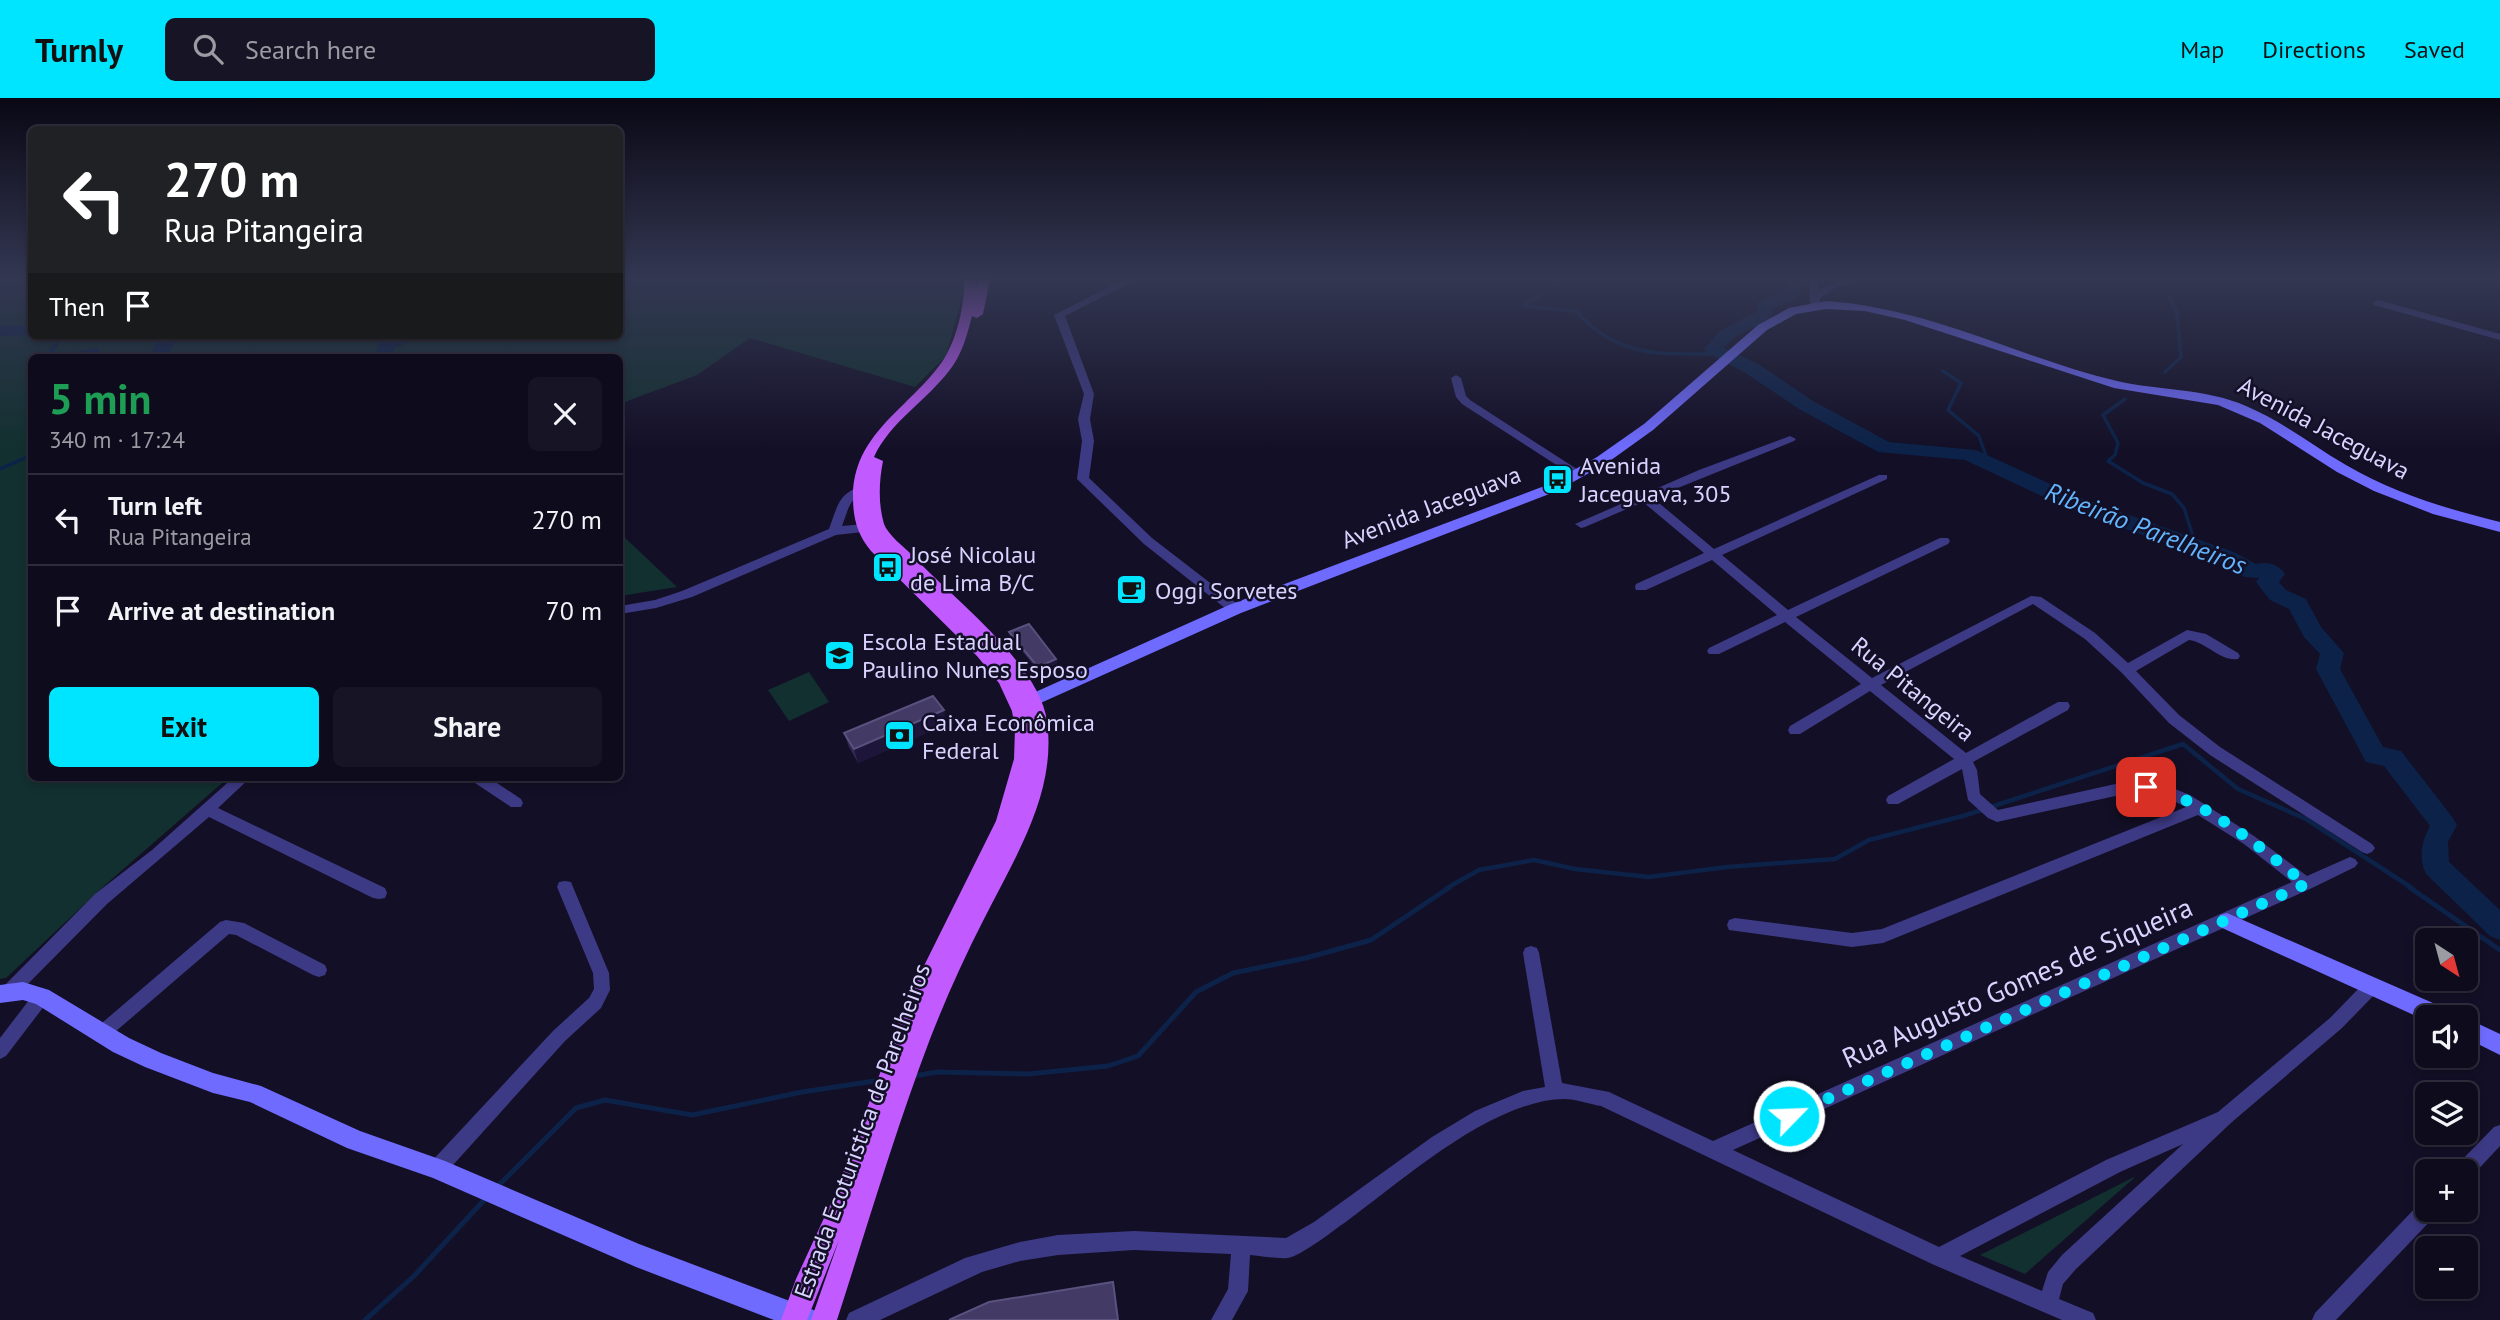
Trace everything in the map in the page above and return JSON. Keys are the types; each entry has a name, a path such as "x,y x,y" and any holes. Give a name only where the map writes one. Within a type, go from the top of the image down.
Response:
{"main road":[{"path":"870,528 866,488 861,470 874,443 938,376 953,356 959,336"},
{"path":"866,488 887,442 949,378 970,336"},
{"name":"Avenida Jaceguava","path":"1025,703 1235,608 1552,488 1579,475 1634,439 1755,336"},
{"name":"Avenida Jaceguava","path":"1967,336 2114,384 2222,401 2270,422 2377,488 2427,507 2500,527"},
{"name":"Estrada Ecoturistica de Parelheiros","path":"824,1320 930,971 981,870 1018,788 1024,747 1025,703 991,658 897,568 870,528"},
{"name":"Rua Augusto Gomes de Siqueira","path":"2227,920 2415,1006"},
{"path":"4,993 23,991 42,996 153,1060 213,1083 253,1093 355,1140 437,1169 636,1255 799,1318"},
{"path":"2478,1033 2500,1045"},
{"name":"Estrada Ecoturistica de Parelheiros","path":"799,1318 845,1197 894,1089"}],"street":[{"path":"1066,336 1089,394 1084,419 1088,441 1083,479 1148,541 1235,608"},
{"path":"1456,378 1461,397 1466,402 1579,475"},
{"path":"1581,524 1703,472 1790,439"},
{"path":"1640,587 1884,477"},
{"path":"834,531 843,502 851,493 866,488"},
{"name":"Rua Pitangeira","path":"1646,498 1787,617 1965,760 1970,770 1973,796 1990,812 1997,816 2129,787 2165,791 2199,808 2249,840 2306,884"},
{"path":"623,610 656,604 687,594 834,531 870,528"},
{"path":"1714,651 1944,541"},
{"path":"1795,730 1871,684 2031,600 2041,602 2090,636 2174,719 2215,751 2367,848"},
{"path":"2127,670 2188,635 2201,637 2233,656"},
{"path":"1893,800 2063,705"},
{"path":"4,993 101,899 240,781"},
{"path":"483,781 516,803"},
{"path":"1735,925 1852,940 1883,936 2199,808"},
{"path":"208,810 379,893"},
{"name":"Rua Augusto Gomes de Siqueira","path":"1716,1149 2350,863"},
{"path":"437,1169 559,1036 595,1003 601,990 601,973 565,887"},
{"path":"102,1033 226,927 238,928 319,970"},
{"path":"1531,953 1555,1092"},
{"path":"2048,1304 2054,1279 2069,1262 2226,1116 2336,1023 2371,987"},
{"path":"0,1051 42,996"},
{"path":"856,1320 940,1279 982,1262 1062,1244 1163,1238 1288,1248 1304,1240 1384,1180 1470,1123 1517,1103 1555,1092 1594,1094 1716,1149 1939,1257 2086,1320"},
{"path":"1939,1257 1986,1235 2113,1166 2226,1116"},
{"path":"2475,1159 2500,1133"},
{"path":"2322,1320 2416,1222"},
{"path":"1221,1320 1238,1291 1241,1245"}],"green space":[{"path":"0,336 28,336 28,340 623,340 623,336 951,336 946,356 915,387 750,338 697,375 623,403 623,354 28,354 28,781 224,781 104,886 6,978 0,979"},
{"path":"623,536 677,587 623,596"},
{"path":"809,672 829,702 789,721 768,690"},
{"path":"2134,1177 2025,1274 1980,1255"}],"building":[{"path":"1029,624 1056,659 1038,667 1009,632"},
{"path":"933,696 944,710 854,749 844,733"},
{"path":"1113,1282 1118,1320 949,1320 989,1302"}],"waterway":[{"path":"1605,336 1624,345 1659,353 1718,354"},
{"name":"Ribeirão Parelheiros","path":"1725,336 1713,349 1751,368 1806,405 1885,448 1969,454 2074,503 2226,557 2253,572 2264,569 2274,574 2267,582 2278,595 2298,604 2312,631 2332,653 2328,669 2375,755 2392,758 2444,825 2435,842 2436,866 2500,928"},
{"path":"2165,372 2181,357 2179,336"},
{"path":"58,354 50,353 59,340"},
{"path":"161,354 167,340"},
{"path":"384,354 385,345 398,340"},
{"path":"73,354 97,350 97,354"},
{"path":"1943,371 1961,383 1948,410 1979,436 1988,462"},
{"path":"2125,399 2103,415 2118,443 2115,455 2108,461 2143,483 2172,494 2184,508 2196,546"},
{"path":"0,469 28,457"},
{"path":"1447,888 1479,870 1534,860 1575,869 1649,877 1727,867 1835,859 1869,840 1963,816 2183,744 2238,789 2306,819 2412,888"},
{"path":"914,1076 937,1072 1028,1074 1108,1066 1138,1056 1196,992 1233,973 1306,958 1371,940 1450,887"},
{"path":"2409,887 2500,950"},
{"path":"497,1187 576,1108 605,1100 692,1115 802,1092 881,1080"},
{"path":"365,1320 414,1276 486,1198"}],"place":[{"name":"Avenida Jaceguava, 305","path":"1557,479"},
{"name":"José Nicolau de Lima B/C","path":"887,568"},
{"name":"Oggi Sorvetes","path":"1132,590"},
{"name":"Escola Estadual Paulino Nunes Esposo","path":"839,655"},
{"name":"Caixa Econômica Federal","path":"899,736"}],"route":[{"path":"1789,1116 2306,884 2249,840 2185,799 2146,787"}]}
